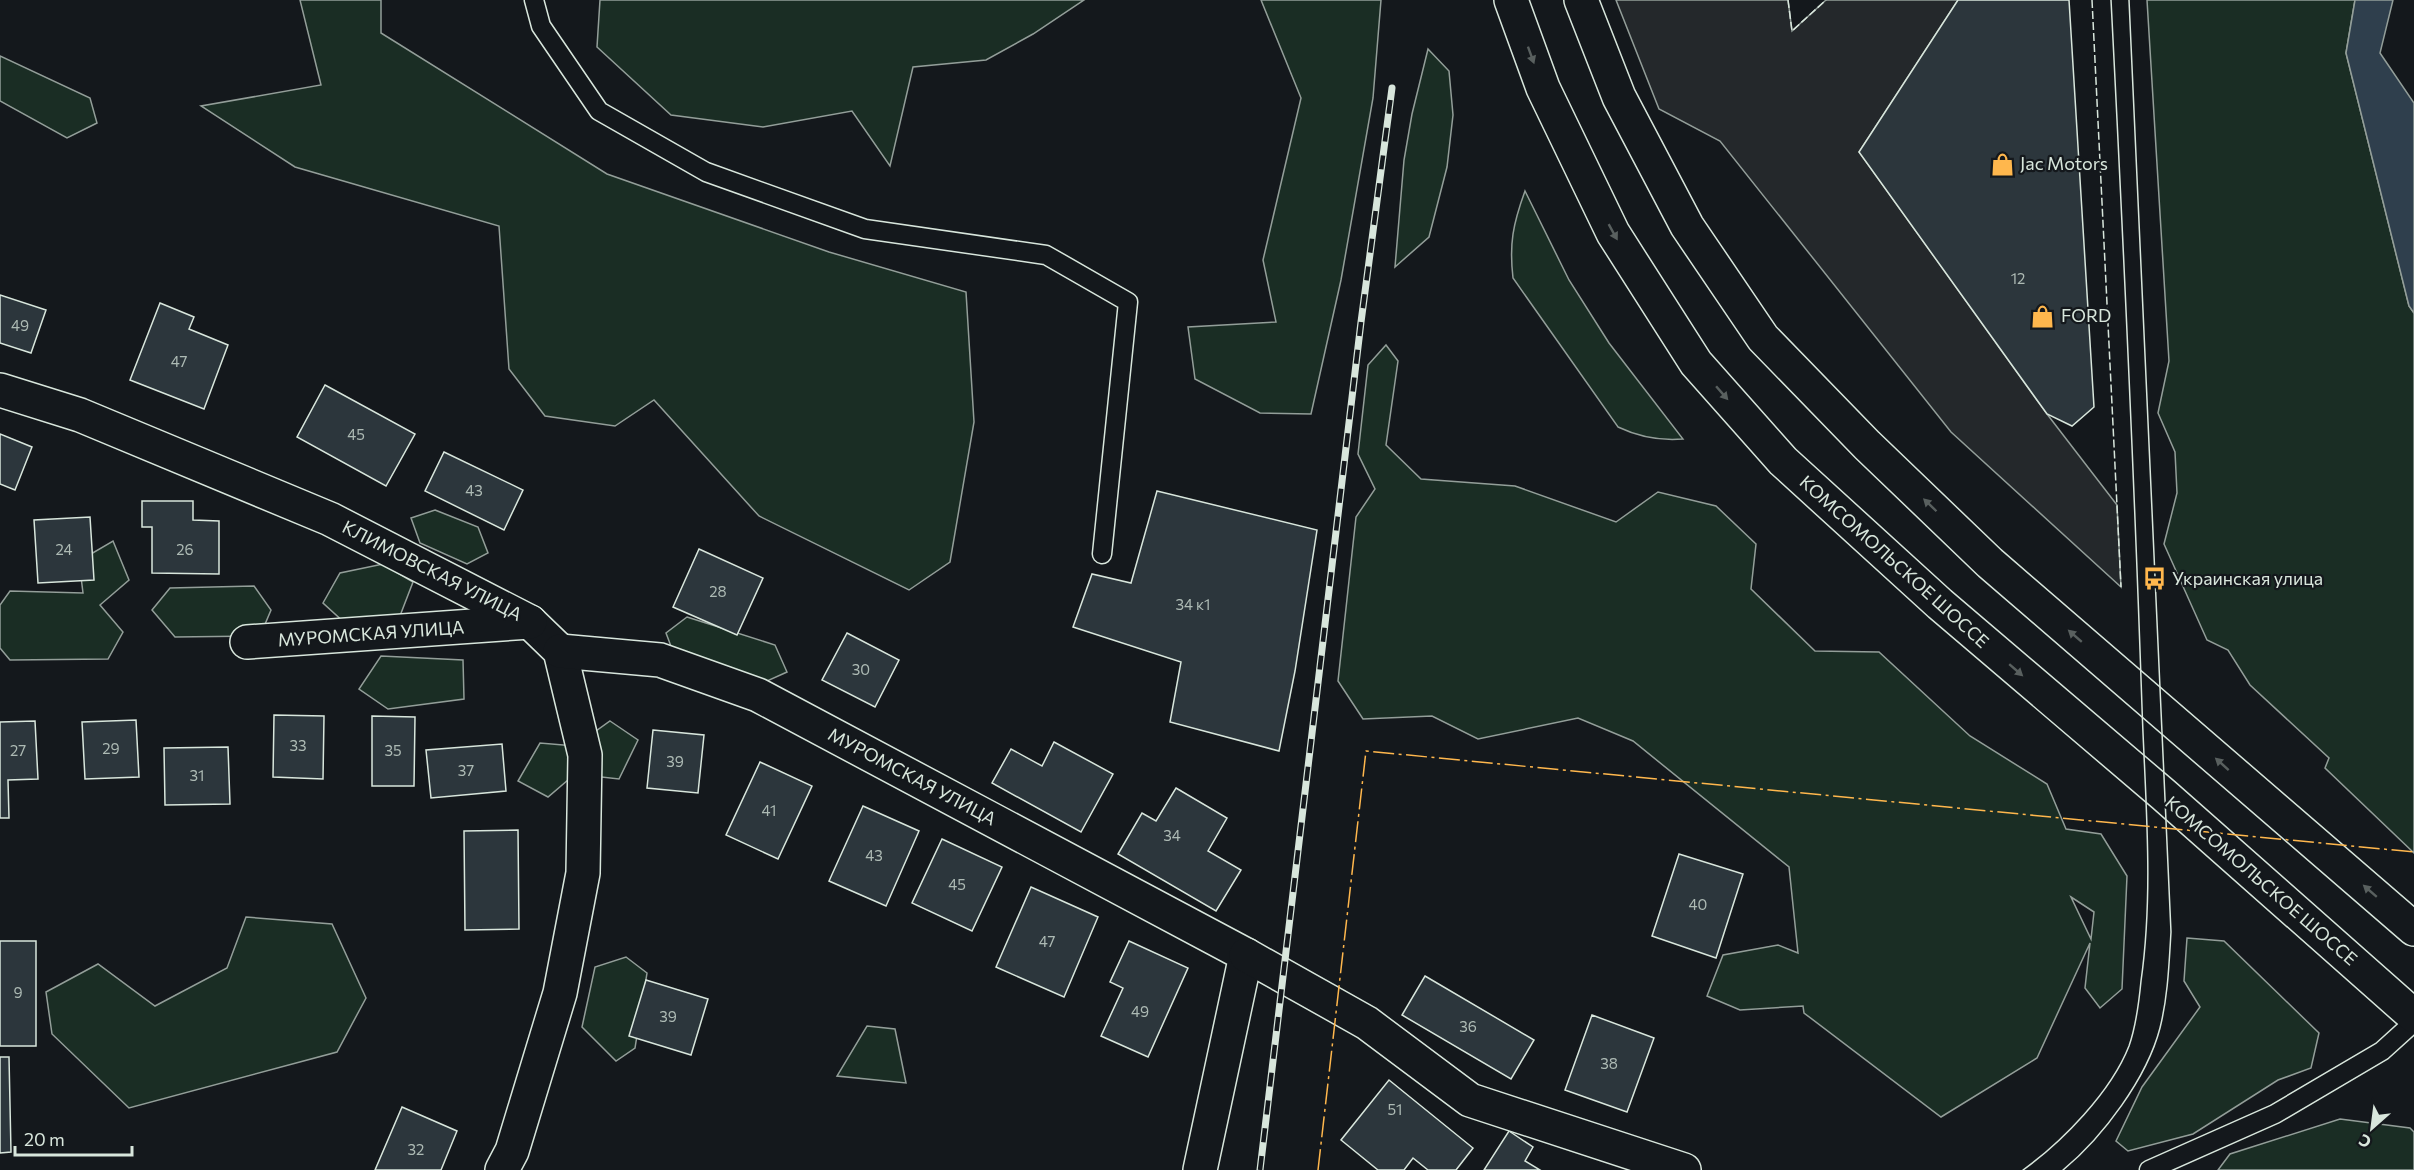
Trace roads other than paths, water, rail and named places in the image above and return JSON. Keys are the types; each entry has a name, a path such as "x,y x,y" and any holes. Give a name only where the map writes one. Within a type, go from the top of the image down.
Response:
{"street":[{"name":"КОМСОМОЛЬСКОЕ ШОССЕ","path":"1511,0 1543,88 1613,233 1696,363 1782,461 1940,604 2164,795 2414,1016"},
{"path":"1581,0 1619,97 1687,226 1763,338 1867,445 1990,563 2414,929"},
{"name":"КЛИМОВСКАЯ УЛИЦА","path":"0,390 80,415 330,519 530,622 560,651"},
{"name":"МУРОМСКАЯ УЛИЦА","path":"247,642 530,622"},
{"path":"502,1170 512,1151 560,993 583,873 585,755 560,651"},
{"name":"МУРОМСКАЯ УЛИЦА","path":"560,651 660,660 758,695 1246,955 1367,1023 1470,1100 1684,1170"},
{"path":"1200,1170 1246,955"}],"lane":[{"path":"534,0 541,26 599,111 706,172 865,229 1046,255 1128,302 1102,554"},
{"path":"2149,1170 2275,1114 2382,1051 2414,1022"}],"water":[{"path":"2355,0 2393,0 2380,53 2414,103 2414,313 2409,306 2346,53"}],"tram line":[{"path":"2023,1170 2038,1159 2084,1115 2121,1063 2129,1046 2135,1022 2145,947 2148,878 2146,809 2111,0"},
{"path":"2063,1170 2108,1124 2145,1067 2154,1047 2163,1016 2171,932 2129,0"}],"railway":[{"path":"1260,1170 1361,322 1392,88"}],"place":[{"name":"Jac Motors","path":"2002,164"},
{"name":"FORD","path":"2043,316"},
{"name":"Украинская улица","path":"2154,579"}]}
